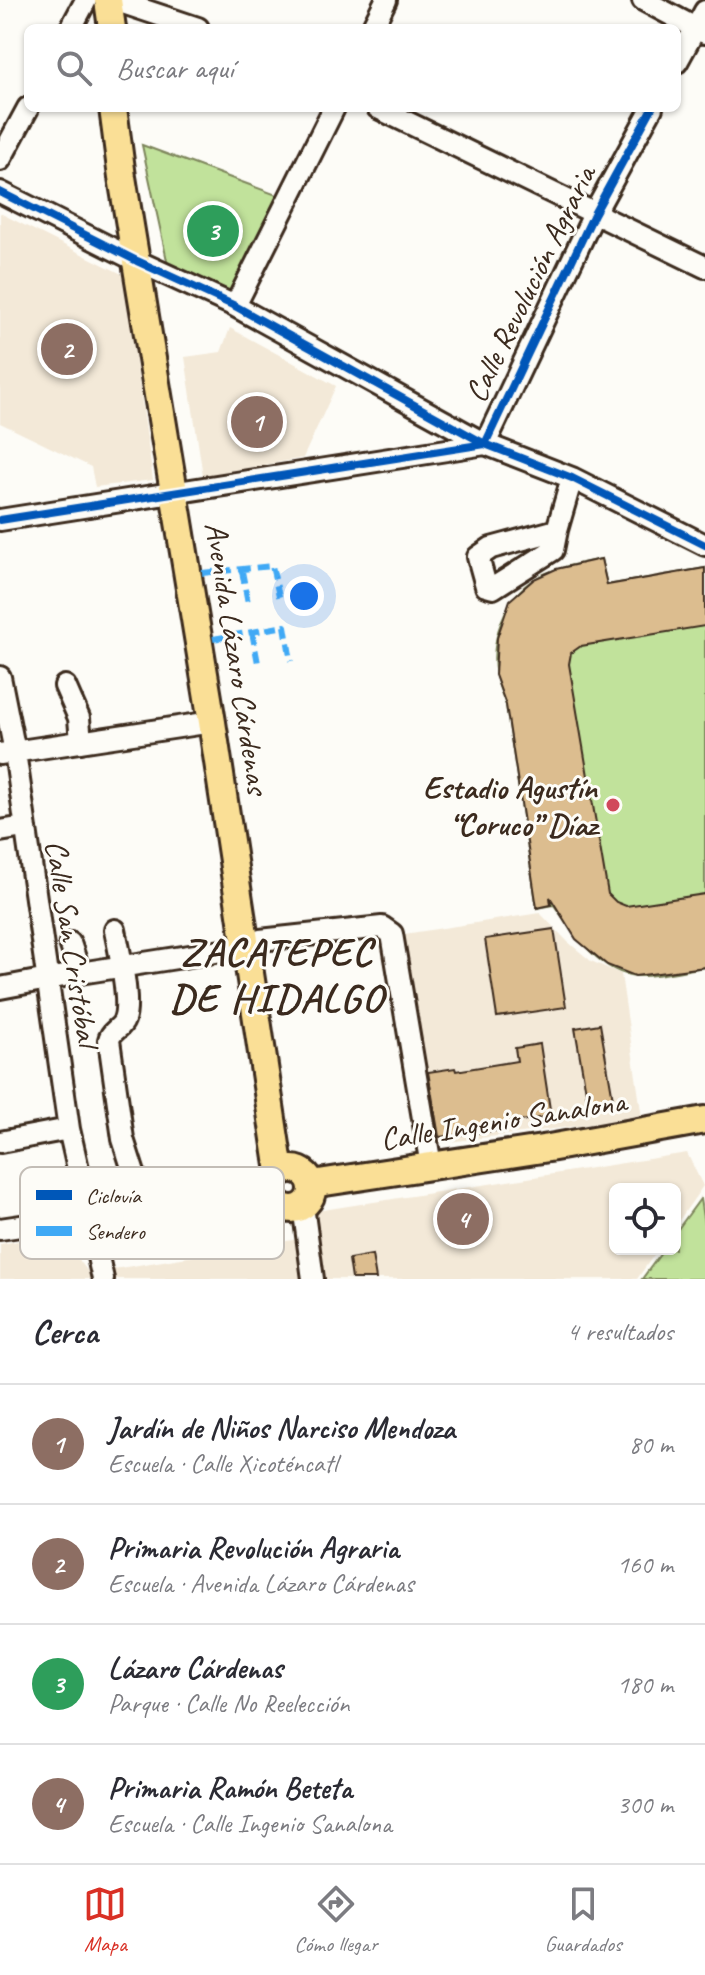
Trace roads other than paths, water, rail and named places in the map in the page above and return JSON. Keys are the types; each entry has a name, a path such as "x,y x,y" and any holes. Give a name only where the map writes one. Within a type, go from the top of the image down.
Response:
{"main road":[{"path":"100,0 103,24"},
{"path":"108,0 111,24"},
{"name":"Avenida Lázaro Cárdenas","path":"114,112 182,492 291,1185"},
{"name":"Avenida Lázaro Cárdenas","path":"125,112 143,264"},
{"name":"Avenida Lázaro Cárdenas","path":"182,492 212,722 237,838"},
{"name":"Calle Ingenio Sanalona","path":"291,1185 431,1166 705,1120"},
{"path":"674,1126 705,1135"}],"street":[{"path":"73,24 86,0"},
{"path":"114,0 186,24"},
{"path":"374,24 386,0"},
{"path":"643,0 702,24 681,56"},
{"path":"0,160 26,112"},
{"path":"235,306 332,112"},
{"path":"386,112 705,267"},
{"name":"Calle Revolución Agraria","path":"485,444 594,214 650,112"},
{"path":"0,192 235,306 485,444 572,478 705,545"},
{"path":"0,520 485,444"},
{"path":"557,530 572,478"},
{"name":"Calle San Cristóbal","path":"0,677 8,753 24,827 77,1167"},
{"path":"65,686 79,718 81,742"},
{"path":"8,753 212,722"},
{"path":"0,831 24,827"},
{"path":"0,988 254,944 382,927 392,934 431,1166"},
{"path":"115,930 123,966 124,1020 109,1040 123,1139 132,1167"},
{"path":"70,943 80,973"},
{"path":"0,1142 69,1129"},
{"path":"291,1185 313,1279"},
{"name":"Calle Ingenio Sanalona","path":"284,1186 291,1185"},
{"name":"Calle Ingenio Sanalona","path":"0,1229 20,1226"},
{"name":"Calle San Cristóbal","path":"98,1259 103,1279"}],"place":[{"name":"Lázaro Cárdenas","path":"213,231"},
{"name":"Primaria Revolución Agraria","path":"67,349"},
{"name":"Jardín de Niños Narciso Mendoza","path":"257,422"},
{"name":"Estadio Agustín “Coruco” Díaz","path":"613,805"},
{"name":"Primaria Ramón Beteta","path":"463,1219"}],"district":[{"name":"ZACATEPEC DE HIDALGO","path":"277,975"}]}
